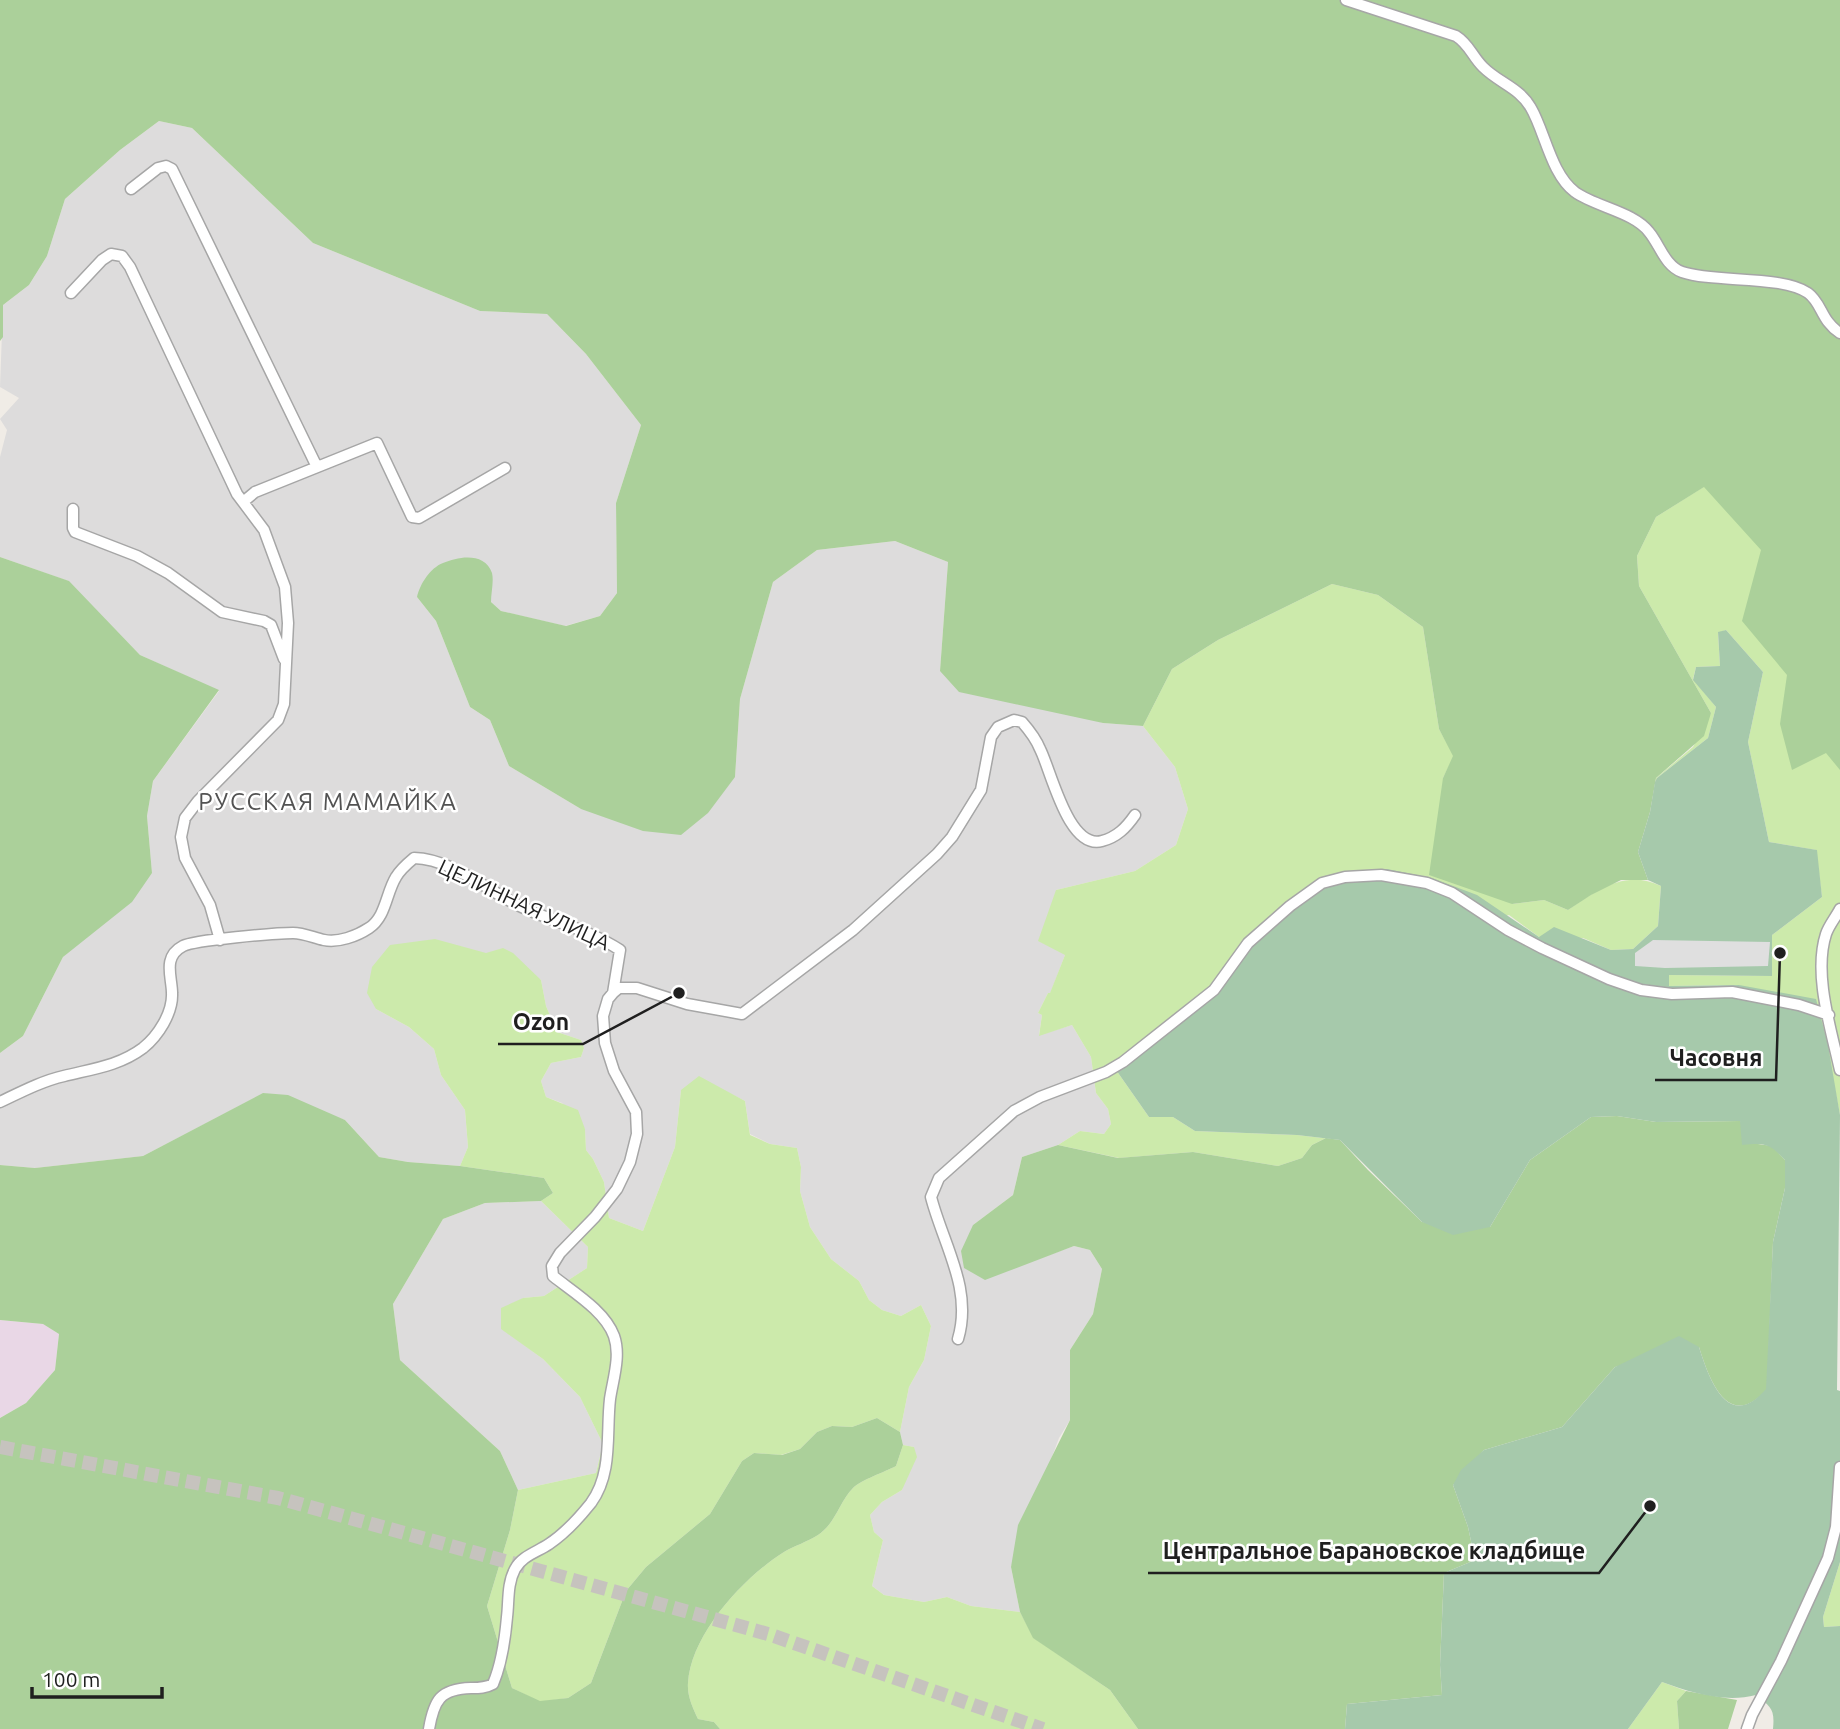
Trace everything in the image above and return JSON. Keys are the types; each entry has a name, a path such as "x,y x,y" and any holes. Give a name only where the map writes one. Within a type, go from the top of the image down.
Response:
{"street":[{"path":"1346,0 1456,36 1468,43 1484,68 1523,95 1533,110 1552,159 1573,190 1605,208 1633,219 1649,231 1661,252 1678,271 1784,285 1807,292 1816,301 1825,321 1840,333"},
{"path":"131,188 158,168 166,166 172,169 317,467"},
{"path":"71,293 102,260 111,254 122,256 130,267 237,494 264,530 285,587 288,623 284,704 278,720 198,801 186,818 181,837 186,858 210,905 220,940"},
{"path":"243,502 255,492 377,443 412,517 419,518 505,468"},
{"path":"73,509 75,532 137,556 169,573 222,612 271,625 286,662"},
{"path":"429,1729 432,1712 438,1700 447,1692 493,1685 502,1658 510,1583 514,1570 527,1556 562,1534 586,1508 598,1491 605,1468 617,1355 614,1335 601,1317 554,1276 552,1266 560,1253 595,1217 617,1189 630,1162 637,1134 636,1112 614,1071 605,1043 603,1016 608,999 619,988 637,988 687,1004 741,1014 853,930 937,854 959,826 981,789 991,737 998,727 1014,720 1022,722 1041,750 1064,811 1088,842 1097,843 1112,839 1127,827 1135,815"},
{"name":"ЦЕЛИННАЯ УЛИЦА","path":"0,1102 62,1076 119,1062 144,1047 167,1017 173,995 168,973 171,960 180,947 196,941 296,933 335,942 352,936 371,928 381,915 396,877 412,859 421,858 478,881 524,909 603,939 620,950 613,993"},
{"path":"958,1339 963,1304 959,1279 931,1197 939,1178 1014,1111 1040,1097 1106,1072 1123,1062 1214,990 1248,943 1304,894 1322,883 1345,877 1381,875 1427,883 1452,893 1532,943 1609,979 1641,990 1672,994 1732,992 1799,1005 1829,1015"},
{"path":"1840,909 1827,932 1821,958 1823,983 1840,1070"},
{"path":"1747,1729 1828,1558 1836,1527 1840,1467"}],"shaded area":[{"path":"159,121 192,128 313,243 480,311 547,314 586,354 641,425 616,503 617,593 600,616 565,626 501,611 491,602 417,597 436,621 470,707 490,720 509,766 581,809 735,777 740,699 773,582 817,550 895,541 948,562 940,671 1103,723 1143,726 1175,767 1188,809 1176,845 1135,871 1056,890 1065,955 1050,994 1048,993 1038,1013 1042,1015 1039,1035 1072,1025 1091,1057 1096,1093 1108,1109 1111,1124 1104,1134 1080,1131 1058,1145 1022,1157 1013,1195 973,1225 1038,1259 1074,1246 1090,1250 1102,1269 1093,1314 1070,1350 1070,1420 1059,1438 1011,1567 1020,1612 971,1606 947,1597 924,1602 884,1595 872,1586 883,1540 874,1532 870,1515 882,1502 902,1490 914,1447 903,1445 900,1432 909,1387 924,1360 931,1326 921,1305 901,1316 882,1310 869,1300 859,1281 831,1259 810,1227 800,1191 801,1167 797,1148 770,1144 750,1134 745,1101 725,1091 681,1090 675,1147 643,1231 609,1218 604,1182 586,1150 585,1129 562,1103 546,1097 541,1081 551,1063 581,1057 584,1048 581,1040 557,1032 546,1006 541,980 487,954 435,940 376,1009 409,1027 434,1049 441,1075 465,1110 468,1147 460,1166 379,1157 345,1120 264,1093 143,1156 35,1168 0,1165 0,1053 23,1036 63,957 152,873 147,816 153,781 219,691 140,655 68,581 0,557 0,457 7,430 0,419 19,398 0,387 3,305 29,285 47,256 65,199 120,150"},
{"path":"1653,940 1770,942 1768,966 1635,966 1635,953"},
{"path":"541,1201 588,1247 587,1268 544,1296 523,1298 501,1328 543,1359 580,1397 603,1444 596,1473 518,1490 500,1451 400,1360 393,1304 443,1219 485,1203"},
{"path":"0,1320 43,1324 59,1334 55,1370 26,1403 0,1418"}],"green space":[{"path":"0,0 1840,0 1840,770 1826,753 1792,770 1780,724 1787,675 1742,621 1761,550 1704,487 1656,517 1637,556 1639,586 1711,713 1704,736 1656,778 1650,812 1638,852 1648,880 1621,880 1568,910 1544,900 1512,904 1429,875 1443,778 1453,756 1439,729 1423,627 1378,595 1332,584 1218,640 1172,669 1143,726 1103,723 959,692 940,671 948,562 895,541 817,550 773,582 740,699 735,777 708,813 681,835 643,831 581,809 509,766 490,720 470,707 436,621 417,597 426,577 438,565 456,559 471,558 489,566 493,576 491,602 501,611 566,626 600,616 617,593 616,503 641,425 586,354 547,314 480,311 313,243 192,128 159,121 120,150 65,199 47,256 29,285 3,305 3,337 0,341"},
{"path":"1840,452 1840,1115 1825,1037 1739,985 1668,986 1668,975 1772,976 1772,935 1822,897 1816,850 1769,842 1748,742 1763,672 1726,630 1718,633 1720,666 1696,667 1693,679 1716,707 1708,738 1657,778 1653,802 1656,778 1693,747 1711,713 1639,586 1637,556 1656,517 1716,479"},
{"path":"0,557 69,581 140,655 219,690 153,781 147,816 152,873 132,902 63,957 23,1036 0,1053"},
{"path":"1332,584 1378,595 1423,627 1439,729 1454,756 1443,778 1512,904 1544,900 1568,910 1601,889 1623,881 1648,881 1661,886 1658,926 1633,949 1611,950 1583,938 1539,937 1509,915 1214,990 1114,1067 1149,1117 1173,1117 1195,1131 1325,1138 1312,1145 1302,1158 1278,1166 1193,1152 1119,1158 1058,1145 1080,1131 1104,1134 1111,1124 1108,1109 1096,1093 1091,1057 1072,1025 1039,1036 1042,1015 1038,1013 1050,993 1065,955 1038,941 1056,890 1135,871 1176,845 1188,809 1175,767 1143,726 1172,669 1218,640"},
{"path":"1726,630 1763,672 1748,742 1769,842 1817,850 1822,897 1772,935 1772,976 1669,975 1669,986 1739,985 1816,999 1828,1045 1840,1115 1837,1390 1840,1391 1840,1562 1823,1617 1824,1627 1840,1626 1840,1729 1773,1729 1771,1709 1756,1695 1721,1697 1662,1682 1628,1729 1345,1729 1347,1704 1442,1695 1440,1665 1444,1573 1475,1560 1468,1527 1453,1485 1461,1470 1484,1450 1562,1427 1615,1367 1679,1336 1699,1347 1715,1386 1731,1403 1741,1406 1753,1401 1766,1389 1773,1242 1785,1188 1785,1160 1766,1145 1742,1145 1740,1121 1656,1122 1617,1116 1591,1117 1530,1160 1490,1227 1453,1235 1422,1222 1340,1140 1297,1135 1195,1131 1173,1117 1149,1117 1114,1067 1207,995 1243,942 1300,892 1337,873 1387,869 1432,878 1477,895 1539,937 1554,927 1611,950 1633,949 1658,926 1661,886 1648,880 1638,852 1650,812 1655,782 1708,738 1716,707 1693,680 1696,667 1720,666 1718,632"},
{"path":"435,939 486,953 503,948 513,953 541,980 546,1006 557,1032 581,1040 584,1048 581,1057 551,1063 541,1081 546,1097 578,1110 585,1129 586,1150 604,1182 609,1218 643,1231 675,1147 681,1090 699,1076 745,1101 750,1135 770,1144 797,1148 801,1167 800,1191 810,1227 831,1259 859,1281 869,1300 882,1310 901,1316 921,1305 931,1326 924,1360 909,1387 900,1432 877,1418 852,1427 832,1426 817,1432 800,1449 781,1455 754,1453 742,1461 710,1514 646,1567 626,1591 591,1683 568,1698 540,1702 512,1688 487,1606 510,1530 518,1490 596,1473 603,1444 580,1397 543,1359 501,1329 501,1308 523,1298 544,1296 587,1268 588,1247 541,1201 553,1193 544,1178 460,1166 468,1147 465,1110 441,1075 434,1049 409,1027 376,1009 367,993 372,967 390,945"},
{"path":"263,1093 288,1095 345,1120 379,1157 544,1178 553,1193 541,1201 485,1203 443,1219 393,1304 400,1360 500,1451 518,1490 510,1530 487,1606 512,1688 540,1701 568,1698 591,1683 626,1591 646,1567 710,1514 742,1461 754,1453 782,1455 800,1449 817,1432 832,1426 852,1427 877,1418 900,1432 903,1445 896,1466 853,1488 824,1530 784,1552 753,1576 722,1608 709,1627 691,1664 688,1693 698,1719 714,1722 720,1729 0,1729 0,1418 26,1403 55,1370 59,1334 43,1324 0,1320 0,1165 35,1168 143,1156"},
{"path":"1617,1116 1656,1122 1740,1121 1758,1144 1772,1146 1785,1160 1785,1188 1773,1242 1767,1389 1753,1401 1741,1406 1731,1403 1715,1386 1699,1347 1615,1367 1562,1427 1484,1450 1453,1485 1468,1527 1475,1560 1444,1573 1440,1665 1442,1695 1347,1704 1345,1729 1138,1729 1110,1690 1033,1638 1020,1612 1011,1567 1018,1525 1070,1420 1070,1350 1093,1314 1102,1269 1090,1250 1074,1246 985,1280 964,1268 961,1251 973,1225 1013,1195 1022,1157 1058,1145 1118,1158 1193,1152 1278,1166 1302,1158 1312,1145 1326,1138 1340,1140 1422,1222 1490,1227 1530,1160 1591,1117"},
{"path":"903,1445 914,1447 917,1457 902,1490 882,1502 870,1515 874,1532 883,1540 872,1586 884,1595 924,1602 947,1597 971,1606 1020,1612 1034,1638 1110,1690 1138,1729 720,1729 714,1722 698,1719 688,1693 691,1664 699,1645 722,1608 769,1563 824,1530 853,1488 896,1466"},
{"path":"1840,1562 1840,1626 1824,1627 1823,1617"},
{"path":"1662,1682 1686,1691 1677,1701 1679,1729 1628,1729"},
{"path":"1686,1691 1737,1700 1728,1729 1679,1729 1677,1701"}],"tunnel":[{"path":"0,1447 278,1498 768,1634 1043,1729"}],"place":[{"name":"Часовня","path":"1780,953"},
{"name":"Ozon","path":"679,993"},
{"name":"Центральное Барановское кладбище","path":"1650,1506"}],"district":[{"name":"РУССКАЯ МАМАЙКА","path":"328,802"}]}
